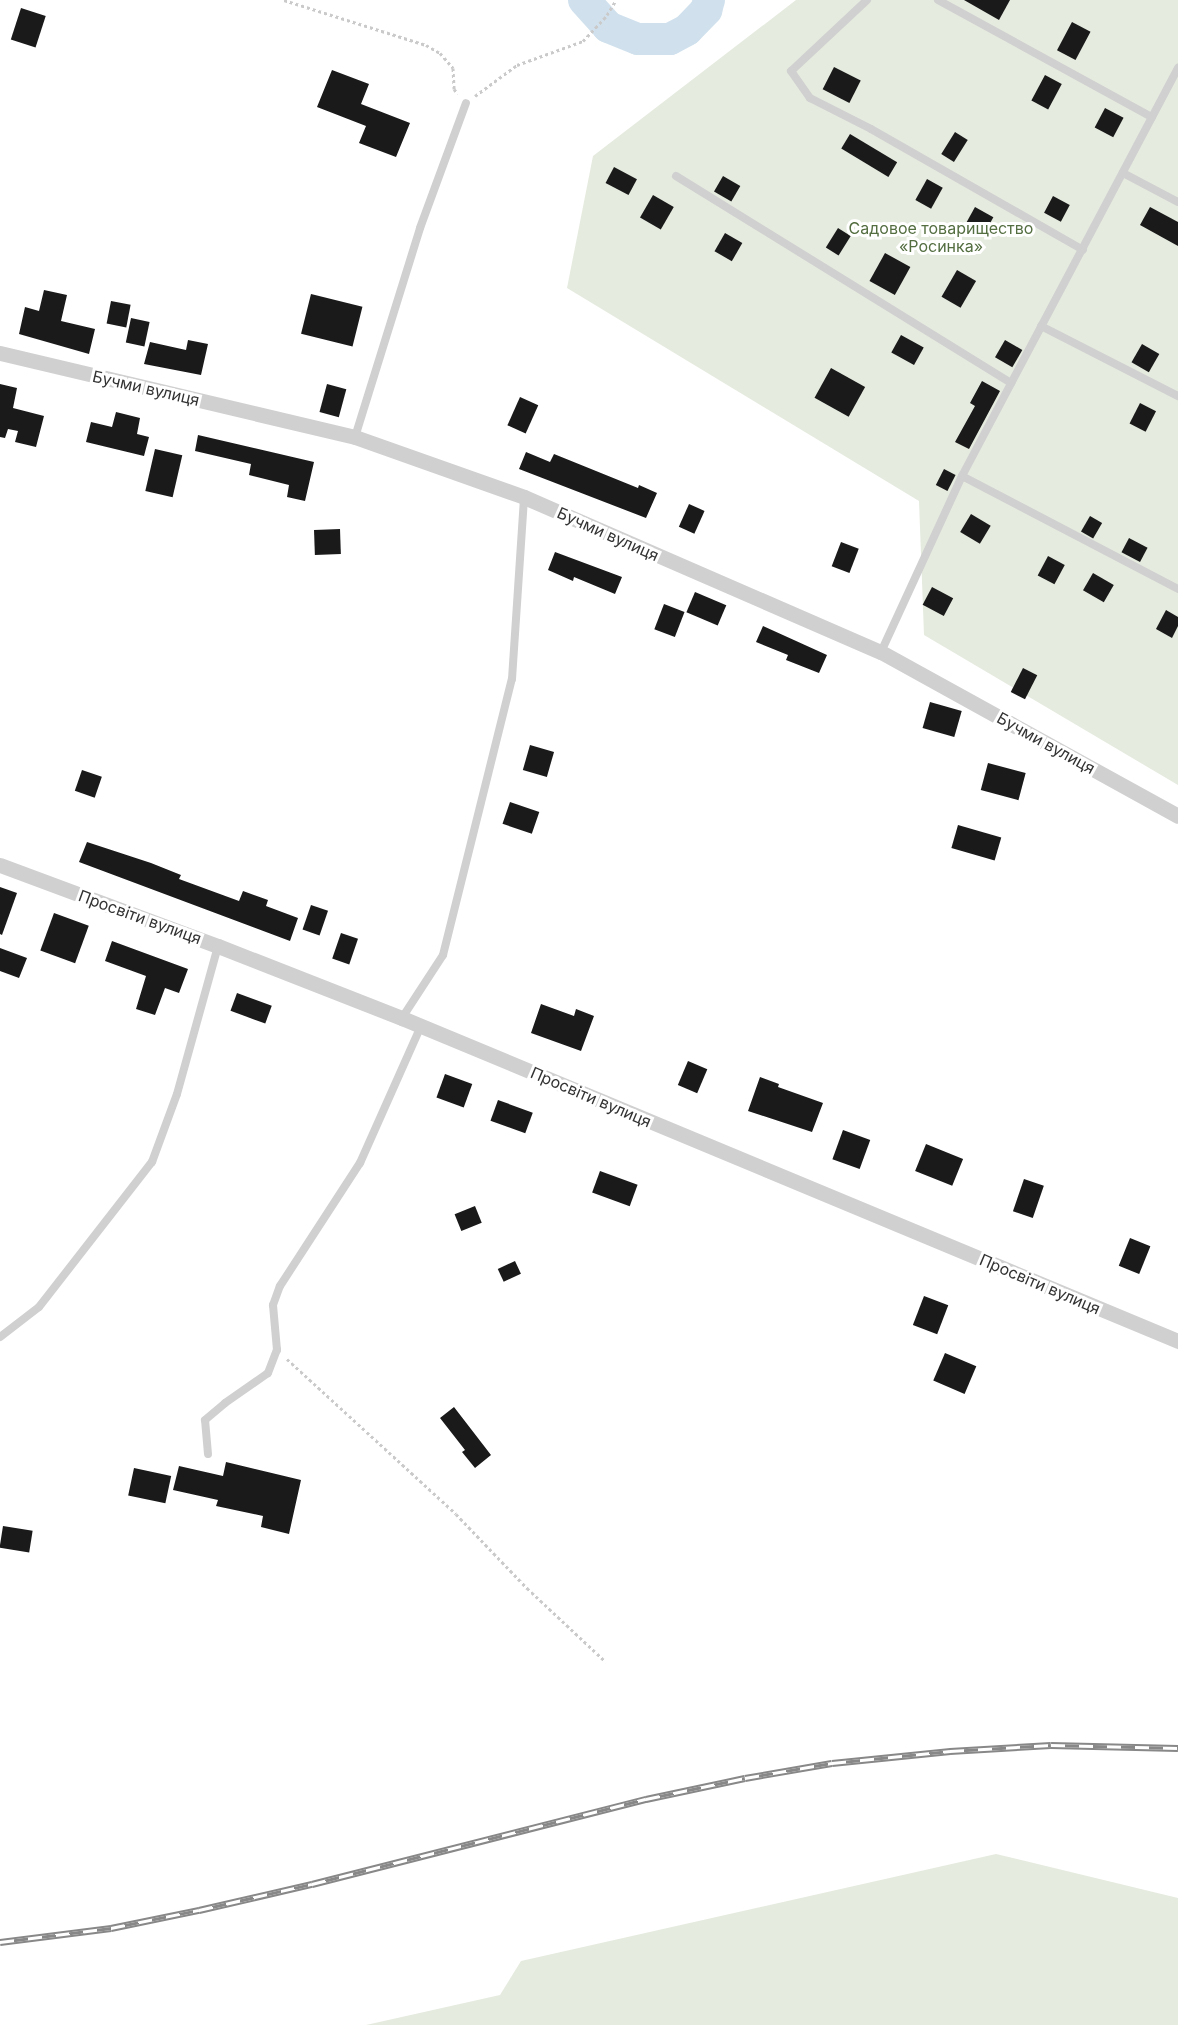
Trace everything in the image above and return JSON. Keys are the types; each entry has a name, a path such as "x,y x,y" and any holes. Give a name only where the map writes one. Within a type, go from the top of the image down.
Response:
{"street":[{"name":"Бучми вулиця","path":"0,353 355,437 524,497 881,652 1178,816"},
{"name":"Просвіти вулиця","path":"0,865 218,946 402,1018 1178,1341"}],"lane":[{"path":"867,0 791,71 810,98 871,129 1083,250"},
{"path":"938,0 1152,117"},
{"path":"881,652 962,477 1178,68"},
{"path":"355,437 420,228 466,103"},
{"path":"1123,173 1178,202"},
{"path":"676,176 1011,383"},
{"path":"1041,326 1178,396"},
{"path":"962,477 1178,589"},
{"path":"402,1018 443,955 471,853 512,678 524,497"},
{"path":"0,1337 39,1306 152,1162 177,1094 218,946"},
{"path":"208,1454 205,1420 268,1373 277,1350 273,1305 280,1286 360,1163 421,1026"}],"path":[{"path":"284,0 426,45 440,53 453,68 454,89 466,103 517,65 583,41 607,15 616,0"},
{"path":"277,1350 456,1514 526,1588 606,1662"}],"green space":[{"name":"Садовое товарищество «Росинка»","path":"796,0 1178,0 1178,785 924,635 919,501 567,288 593,156"},
{"path":"996,1854 1178,1898 1178,2025 366,2025 500,1995 521,1961"}],"building":[{"path":"964,0 1010,0 999,20"},
{"path":"21,8 46,16 36,47 11,39"},
{"path":"1072,22 1091,32 1076,60 1057,50"},
{"path":"834,67 861,81 849,103 823,89"},
{"path":"332,70 369,84 361,104 410,123 396,157 359,143 366,126 317,107"},
{"path":"1045,75 1062,84 1048,110 1031,101"},
{"path":"1105,108 1124,118 1113,137 1095,127"},
{"path":"955,132 968,140 954,162 941,154"},
{"path":"850,134 897,162 888,177 841,149"},
{"path":"614,167 637,179 629,195 606,183"},
{"path":"723,176 740,186 731,202 714,192"},
{"path":"927,179 943,188 931,209 915,200"},
{"path":"653,195 674,207 661,230 640,218"},
{"path":"1053,196 1070,205 1061,222 1044,213"},
{"path":"975,207 993,217 984,235 965,224"},
{"path":"1150,207 1178,222 1178,246 1140,225"},
{"path":"838,228 851,236 839,255 826,248"},
{"path":"725,233 742,243 732,261 714,251"},
{"path":"885,253 910,267 895,295 869,281"},
{"path":"957,270 976,281 961,308 942,297"},
{"path":"44,290 67,295 61,321 95,329 89,354 19,334 25,307 39,311"},
{"path":"311,294 362,307 353,347 301,334"},
{"path":"111,301 131,305 126,327 107,324"},
{"path":"131,318 150,322 144,346 126,342"},
{"path":"901,335 924,348 914,365 891,352"},
{"path":"188,340 208,344 201,375 144,364 150,342 186,350"},
{"path":"1005,340 1022,350 1012,367 995,357"},
{"path":"1142,344 1159,354 1149,372 1132,362"},
{"path":"831,368 865,387 849,417 815,398"},
{"path":"982,381 1000,391 969,449 955,442 975,406 970,403"},
{"path":"0,384 17,388 13,408 44,416 36,447 15,442 18,431 8,429 5,438 0,437"},
{"path":"327,384 346,389 339,417 319,412"},
{"path":"520,397 538,405 526,433 507,425"},
{"path":"1140,403 1156,411 1146,432 1130,423"},
{"path":"116,412 140,418 137,434 149,437 144,456 86,442 91,422 112,427"},
{"path":"198,435 314,462 305,501 287,497 289,485 249,475 251,464 195,451"},
{"path":"155,449 182,455 173,497 145,491"},
{"path":"526,452 550,462 554,454 638,488 639,485 657,493 646,518 519,469"},
{"path":"944,469 956,475 947,491 936,485"},
{"path":"689,504 705,511 694,534 679,527"},
{"path":"971,514 991,526 980,544 960,532"},
{"path":"1090,516 1102,523 1093,539 1081,532"},
{"path":"340,529 341,554 315,555 314,530"},
{"path":"1129,538 1148,548 1140,562 1121,552"},
{"path":"841,542 859,549 849,573 832,566"},
{"path":"555,552 622,577 615,594 574,577 573,581 548,570"},
{"path":"1048,556 1065,565 1054,584 1038,575"},
{"path":"1093,573 1114,585 1104,602 1083,590"},
{"path":"932,587 953,598 944,616 923,605"},
{"path":"695,592 726,605 718,626 686,612"},
{"path":"664,604 685,612 675,637 654,629"},
{"path":"1166,610 1178,617 1178,626 1172,638 1156,629"},
{"path":"763,626 827,655 819,673 786,660 788,655 756,642"},
{"path":"1023,668 1037,675 1025,699 1011,692"},
{"path":"930,702 962,711 954,737 923,728"},
{"path":"530,745 554,752 547,777 523,770"},
{"path":"988,763 1026,773 1018,800 981,790"},
{"path":"82,770 102,777 95,798 75,791"},
{"path":"510,802 539,812 532,834 503,824"},
{"path":"958,825 1001,837 995,860 951,848"},
{"path":"87,842 151,863 181,875 179,879 239,901 243,891 268,900 266,906 298,918 290,941 79,862"},
{"path":"0,887 17,893 2,935 0,934"},
{"path":"311,905 328,911 320,935 303,930"},
{"path":"54,913 89,926 75,963 40,951"},
{"path":"341,933 358,939 349,964 332,959"},
{"path":"112,941 188,969 179,993 165,988 155,1015 136,1009 146,976 105,961"},
{"path":"0,948 27,958 19,978 0,971"},
{"path":"237,993 272,1006 265,1024 231,1011"},
{"path":"541,1004 574,1016 576,1009 594,1016 581,1051 531,1033"},
{"path":"688,1061 707,1069 697,1093 678,1085"},
{"path":"445,1074 472,1084 464,1107 436,1097"},
{"path":"760,1077 779,1084 778,1087 823,1103 812,1132 748,1111"},
{"path":"498,1100 533,1113 525,1133 490,1121"},
{"path":"843,1130 870,1140 860,1169 832,1159"},
{"path":"926,1144 963,1159 952,1186 915,1171"},
{"path":"600,1171 638,1185 630,1206 592,1193"},
{"path":"1024,1179 1044,1186 1033,1218 1013,1211"},
{"path":"475,1206 482,1223 461,1231 455,1214"},
{"path":"1130,1238 1150,1246 1139,1274 1119,1266"},
{"path":"515,1261 521,1274 504,1282 498,1269"},
{"path":"924,1296 948,1305 937,1334 913,1325"},
{"path":"945,1353 976,1366 965,1394 933,1381"},
{"path":"454,1407 491,1455 475,1468 462,1452 465,1450 440,1418"},
{"path":"226,1462 301,1480 289,1534 261,1527 263,1516 216,1506 218,1500 173,1490 179,1466 223,1476"},
{"path":"134,1468 171,1476 165,1503 128,1495"},
{"path":"3,1526 33,1531 29,1552 0,1548"}],"waterway":[{"path":"584,0 608,27 638,39 670,39 687,30 706,10 709,0"}],"railway":[{"path":"0,1942 111,1928 199,1910 312,1884 646,1799 745,1778 832,1763 950,1751 1051,1745 1178,1748"}]}
